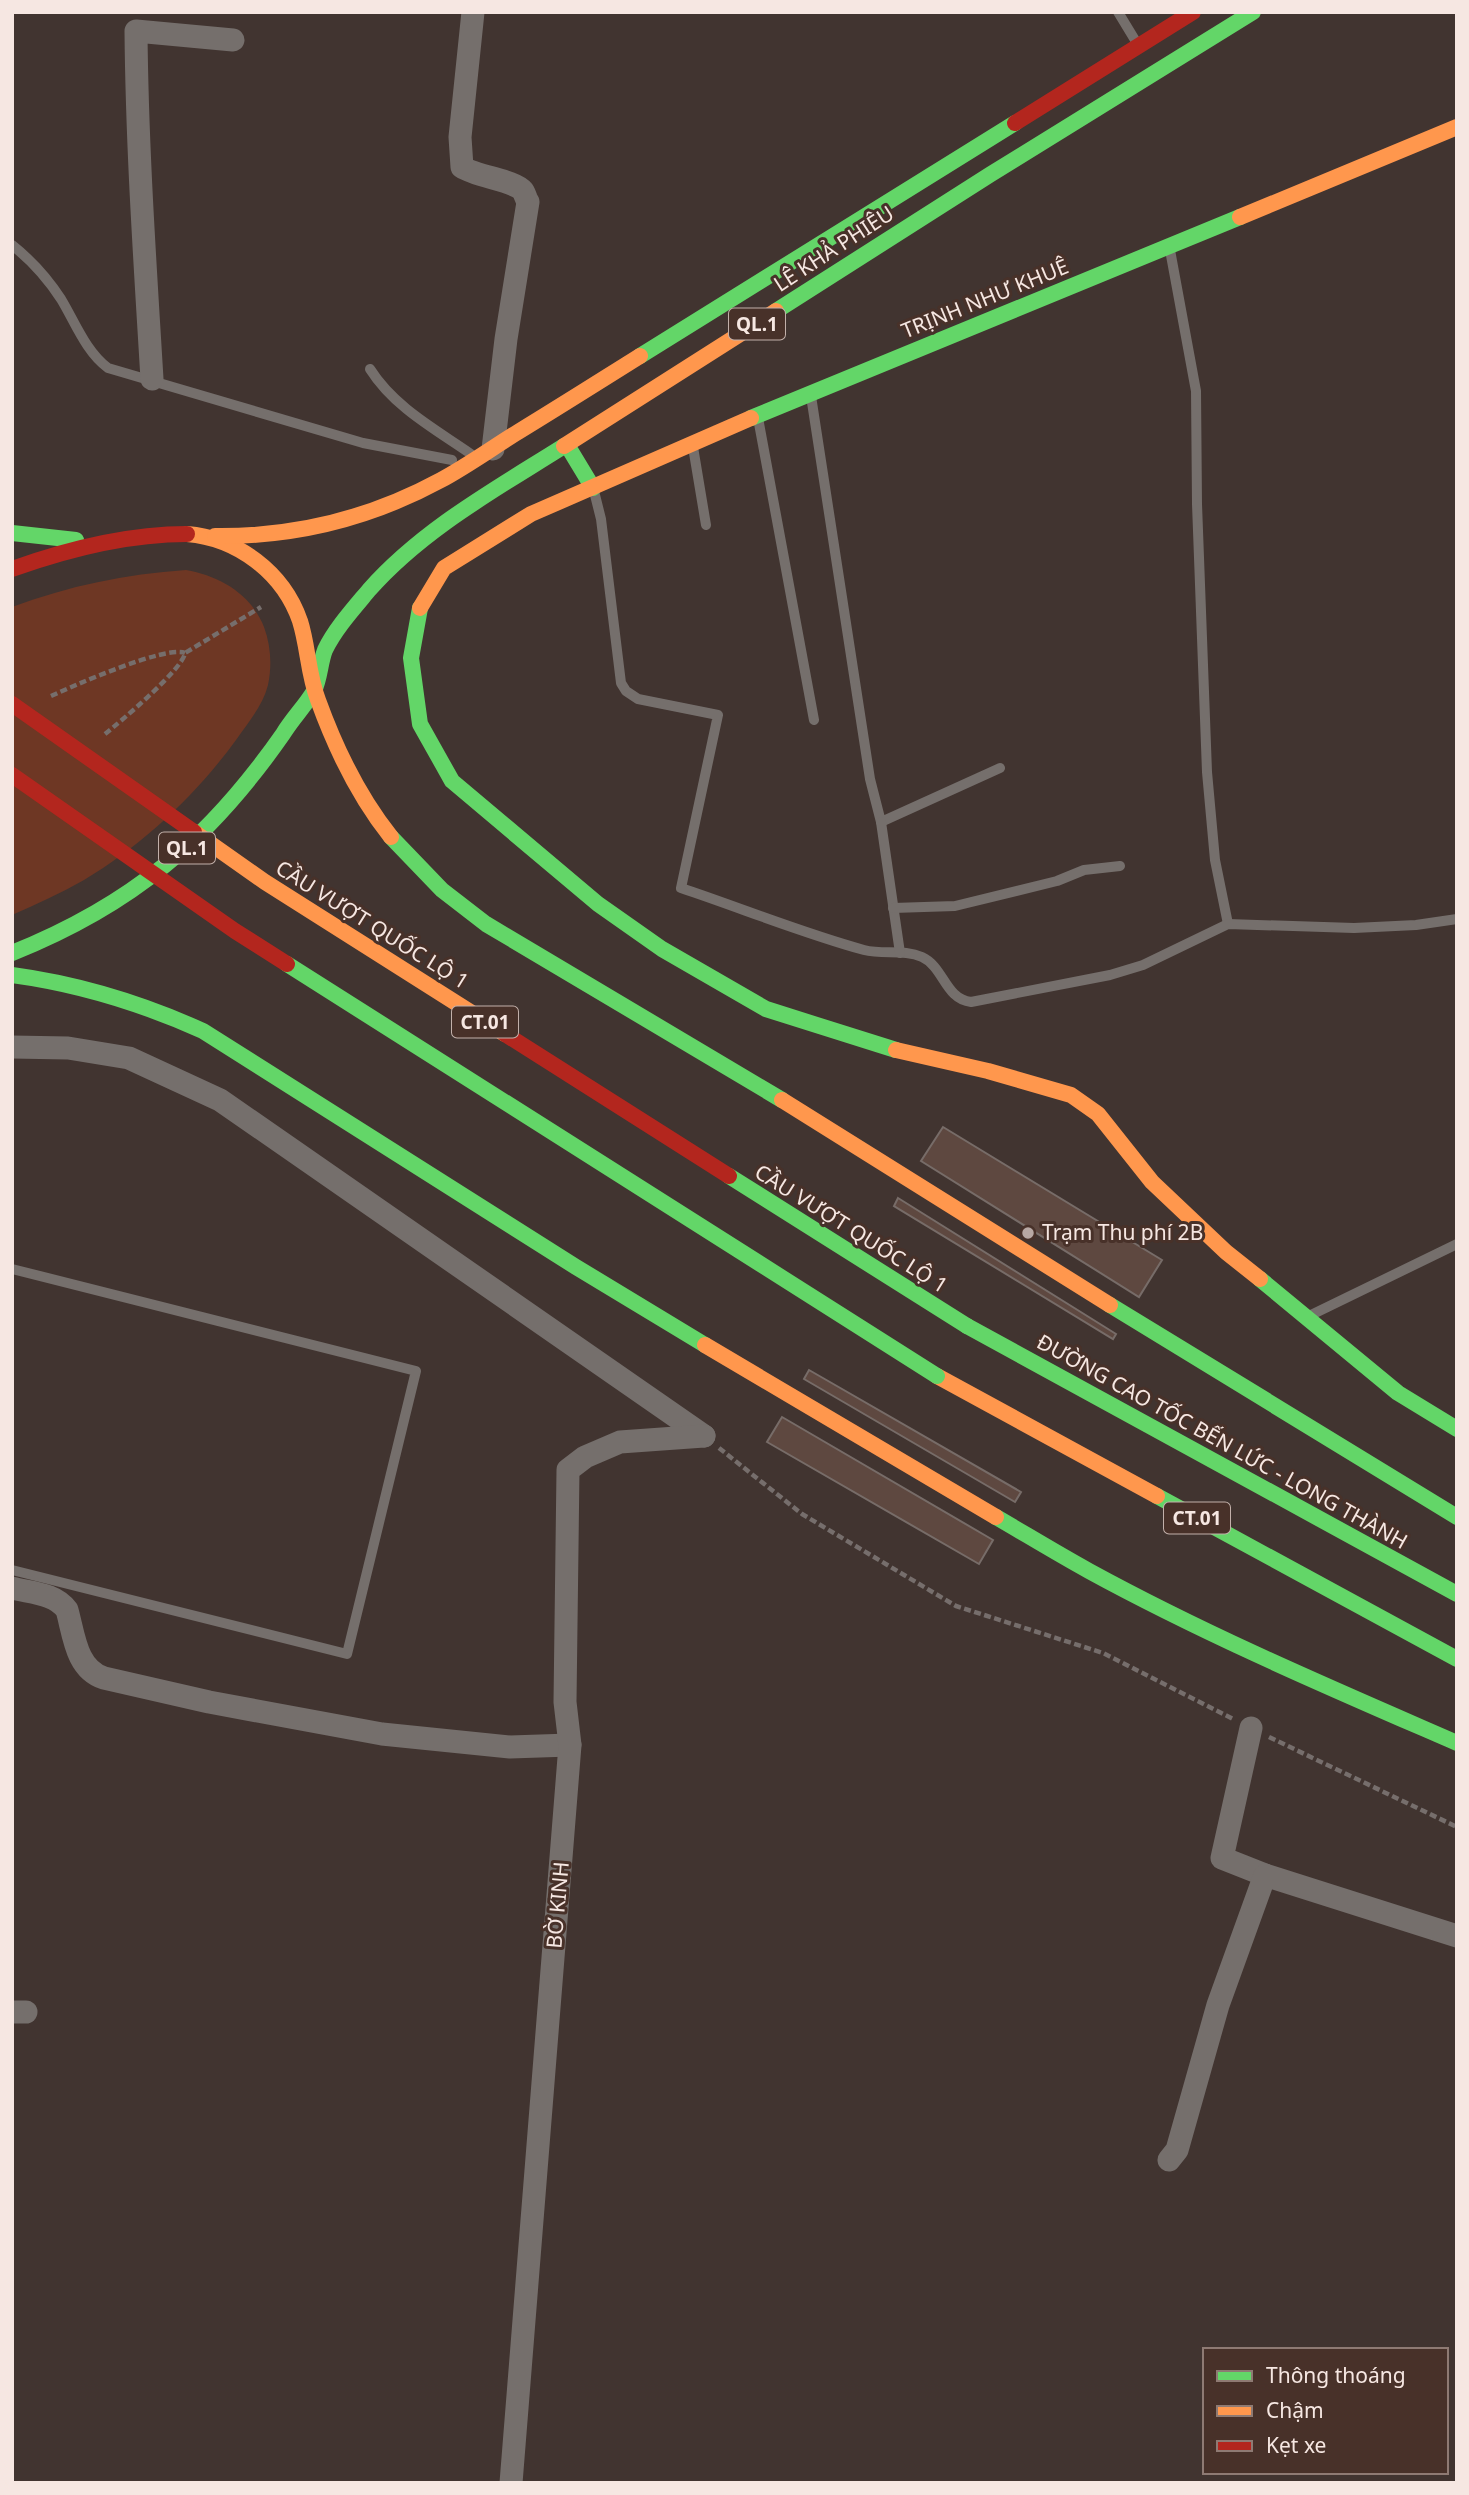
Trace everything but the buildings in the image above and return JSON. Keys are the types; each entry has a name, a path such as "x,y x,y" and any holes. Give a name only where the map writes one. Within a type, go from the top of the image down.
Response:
{"main road":[{"name":"LÊ KHẢ PHIÊU","path":"188,534 254,535 320,527 382,508 412,495 479,457 1193,12"},
{"name":"LÊ KHẢ PHIÊU","path":"314,689 326,649 370,589 426,536 471,505 522,497 567,446 991,174 1253,12"},
{"name":"TRỊNH NHƯ KHUÊ","path":"522,497 593,488 810,393 1457,127"},
{"path":"567,446 593,488"},
{"path":"522,497 493,536 444,568 421,604 411,658 420,724 452,781 598,904 662,949 766,1009 888,1048 988,1071 1071,1096 1098,1114 1152,1182 1226,1252 1398,1393 1457,1429"},
{"path":"12,533 110,542"},
{"name":"QL.1","path":"12,569 71,550 110,542 188,534 209,537 246,553 268,571 286,593 303,632 314,689 250,781 225,811 187,848 136,889 103,910 64,931 12,953"},
{"path":"314,689 343,757 372,812 411,862 460,906 818,1122 1457,1517"},
{"name":"CẦU VƯỢT QUỐC LỘ 1","path":"12,704 265,882 967,1326"},
{"name":"CT.01","path":"12,775 235,931 937,1376 1457,1659"},
{"path":"12,975 53,980 103,992 167,1013 204,1031 587,1274 759,1379 1089,1571 1295,1673 1457,1743"},
{"name":"ĐƯỜNG CAO TỐC BẾN LỨC - LONG THÀNH","path":"967,1326 1457,1594"}],"street":[{"path":"473,12 460,136 462,167 470,173 515,186 524,191 528,202 506,339 479,457"},
{"path":"152,379 142,238 136,31 233,40"},
{"path":"12,1046 68,1048 129,1058 220,1100 705,1436"},
{"name":"BỜ KINH","path":"511,2483 570,1745 565,1702 568,1470 585,1457 620,1442 705,1436"},
{"path":"12,1588 55,1598 62,1603 67,1610 82,1661 90,1672 104,1678 209,1702 382,1734 510,1747 570,1745"},
{"path":"1251,1728 1222,1857 1265,1875 1457,1936"},
{"path":"1169,2160 1177,2150 1218,2005 1265,1875"}],"lane":[{"path":"1118,12 1139,46"},
{"path":"12,245 43,274 98,361 121,373 152,379 363,443 479,457"},
{"path":"1169,247 1196,391 1197,504 1207,772 1215,860 1228,924"},
{"path":"370,369 381,386 401,405 479,457"},
{"path":"810,393 900,953"},
{"path":"758,415 814,720"},
{"path":"693,444 706,525"},
{"path":"593,488 601,519 621,683 626,691 638,699 718,715 681,888 866,950 918,955 934,966 951,992 961,1000 971,1002 1110,975 1143,965 1228,924 1354,928 1416,925 1457,919"},
{"path":"881,822 1000,768"},
{"path":"893,908 955,906 1057,881 1084,870 1120,866"},
{"path":"1306,1317 1457,1244"},
{"path":"12,1269 416,1371 346,1654 12,1570"}],"path":[{"path":"40,702 91,678 134,663 177,651 185,653 286,593"},
{"path":"705,1436 802,1514 956,1606 1103,1653 1457,1827"}],"shaded area":[{"path":"186,570 211,577 233,588 258,615 264,627 270,656 268,685 263,700 220,761 186,799 148,835 84,880 12,915 12,607 98,582"}],"traffic: fast":[{"path":"776,311 1253,12"},
{"path":"640,356 1015,123"},
{"path":"751,418 1240,217"},
{"path":"567,445 593,488"},
{"path":"12,953 55,934 131,891 196,837 255,772 310,697 329,642 369,590 390,568 436,529 564,446"},
{"path":"12,533 76,540"},
{"path":"420,608 411,658 420,724 452,781 598,904 662,949 766,1009 896,1050"},
{"path":"391,837 442,890 486,924 782,1100"},
{"path":"287,964 937,1376"},
{"path":"12,975 109,996 203,1031 576,1267 705,1345"},
{"path":"729,1176 967,1326"},
{"path":"1260,1279 1398,1393 1457,1429"},
{"path":"1110,1305 1457,1517"},
{"path":"967,1326 1457,1594"},
{"path":"1157,1496 1457,1659"},
{"path":"996,1517 1089,1571 1179,1618 1457,1743"}],"traffic: slow":[{"path":"1240,217 1457,127"},
{"path":"564,446 776,311"},
{"path":"215,536 303,529 360,515 387,505 451,475 640,356"},
{"path":"420,608 444,568 531,514 751,418"},
{"path":"187,534 223,542 240,550 270,573 282,587 300,621 315,690 332,736 358,788 391,837"},
{"path":"194,832 265,882 505,1034"},
{"path":"896,1050 988,1071 1071,1095 1098,1114 1152,1182 1226,1252 1260,1279"},
{"path":"782,1100 1110,1305"},
{"path":"705,1345 996,1517"},
{"path":"937,1376 1157,1496"}],"traffic: jam":[{"path":"1015,123 1193,12"},
{"path":"12,569 98,544 187,534"},
{"path":"12,704 194,832"},
{"path":"12,775 235,931 287,964"},
{"path":"505,1034 729,1176"}],"place":[{"name":"Trạm Thu phí 2B","path":"1028,1233"}]}
